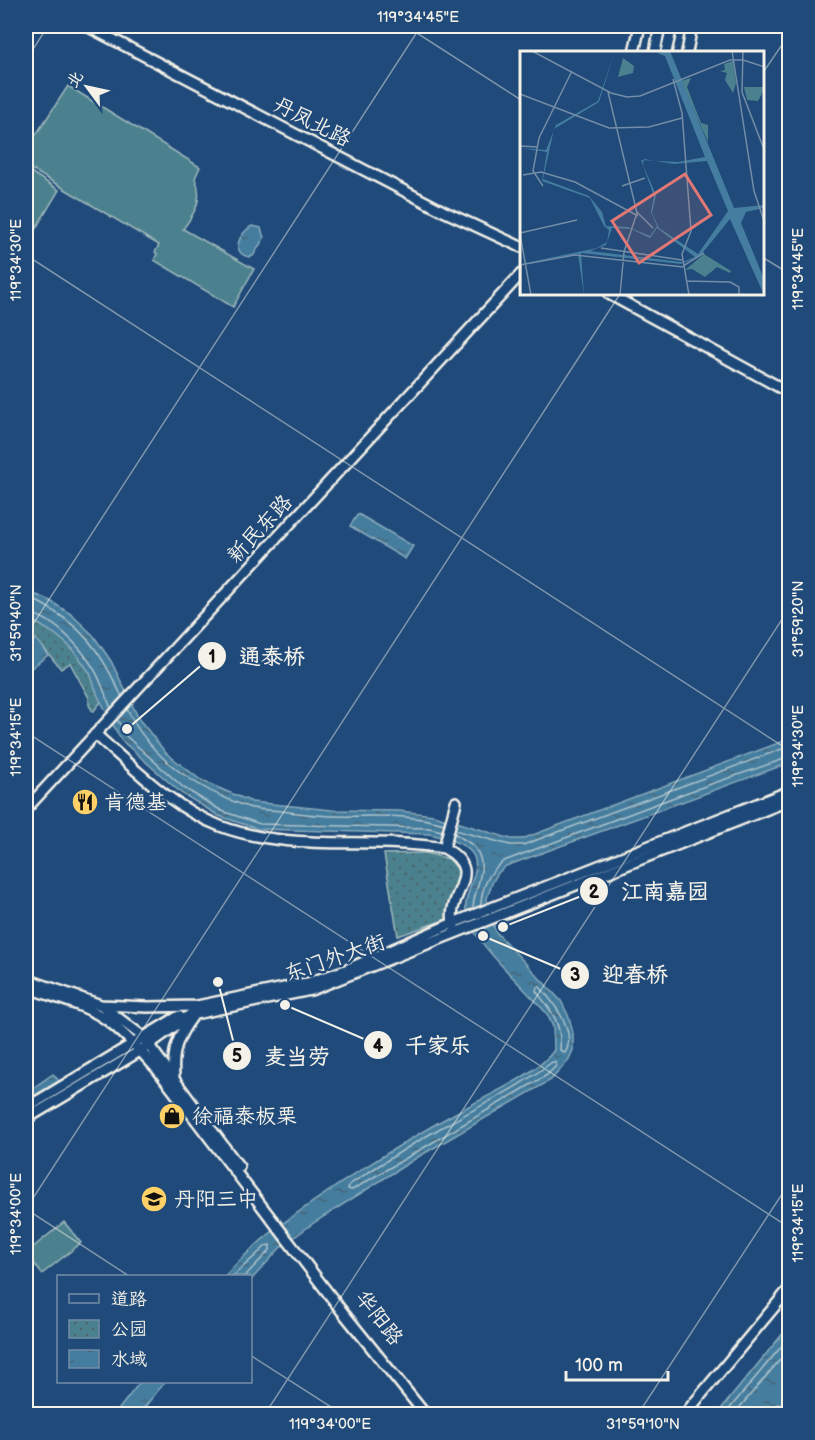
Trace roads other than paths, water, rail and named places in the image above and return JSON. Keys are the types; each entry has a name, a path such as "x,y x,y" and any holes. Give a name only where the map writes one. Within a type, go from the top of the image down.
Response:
{"main road":[{"name":"丹凤北路","path":"87,26 443,211 520,247"},
{"path":"634,51 640,26"},
{"path":"655,51 660,26"},
{"path":"666,51 672,26"},
{"path":"687,51 692,26"},
{"name":"新民东路","path":"26,809 520,275"},
{"path":"613,296 789,393"},
{"path":"95,734 168,796 192,813 218,826 251,836 295,841 444,846 462,861 464,868 452,913 459,925"},
{"path":"497,910 789,791"},
{"path":"497,910 789,800"},
{"path":"444,846 456,802"},
{"name":"东门外大街","path":"101,1005 179,1006 196,1010 311,990 497,910"},
{"path":"26,979 101,1005 146,1040 273,1217"},
{"path":"26,987 82,1007 106,1020 157,1069 425,1414"},
{"path":"174,1079 172,1059 177,1041 196,1010"},
{"name":"东门外大街","path":"146,1040 196,1010"},
{"path":"26,1108 132,1043 146,1040"},
{"path":"26,1119 140,1051 146,1040"},
{"name":"华阳路","path":"296,1247 432,1414"},
{"path":"685,1414 789,1288"}],"water":[{"path":"252,226 261,228 264,238 253,256 249,257 243,255 238,243 243,233"},
{"path":"358,514 413,546 405,559 350,526"},
{"path":"26,591 47,599 71,614 93,635 111,661 139,719 166,753 202,781 252,802 332,810 399,811 434,815 511,839 522,839 789,739 789,763 506,866 498,873 487,898 487,911 497,933 561,1001 569,1017 573,1033 573,1050 568,1061 551,1080 418,1157 315,1222 281,1247 252,1279 252,1275 226,1275 269,1234 336,1186 420,1133 533,1070 554,1050 553,1027 547,1014 495,958 469,923 466,909 467,896 475,871 475,860 469,850 455,841 429,834 258,829 219,816 181,793 121,740 98,696 90,673 73,649 55,634 26,618"},
{"path":"36,639 48,655 26,672 26,647"},
{"path":"53,1074 60,1082 26,1106 26,1093"},
{"path":"789,1326 789,1395 781,1405 777,1404 768,1414 717,1414"},
{"path":"139,1383 164,1383 139,1414 115,1414"}],"place":[{"name":"通泰桥","path":"127,729"},
{"name":"肯德基","path":"85,802"},
{"name":"江南嘉园","path":"503,927"},
{"name":"迎春桥","path":"483,936"},
{"name":"麦当劳","path":"218,982"},
{"name":"千家乐","path":"285,1005"},
{"name":"徐福泰板栗","path":"172,1116"},
{"name":"丹阳三中","path":"154,1199"}]}
